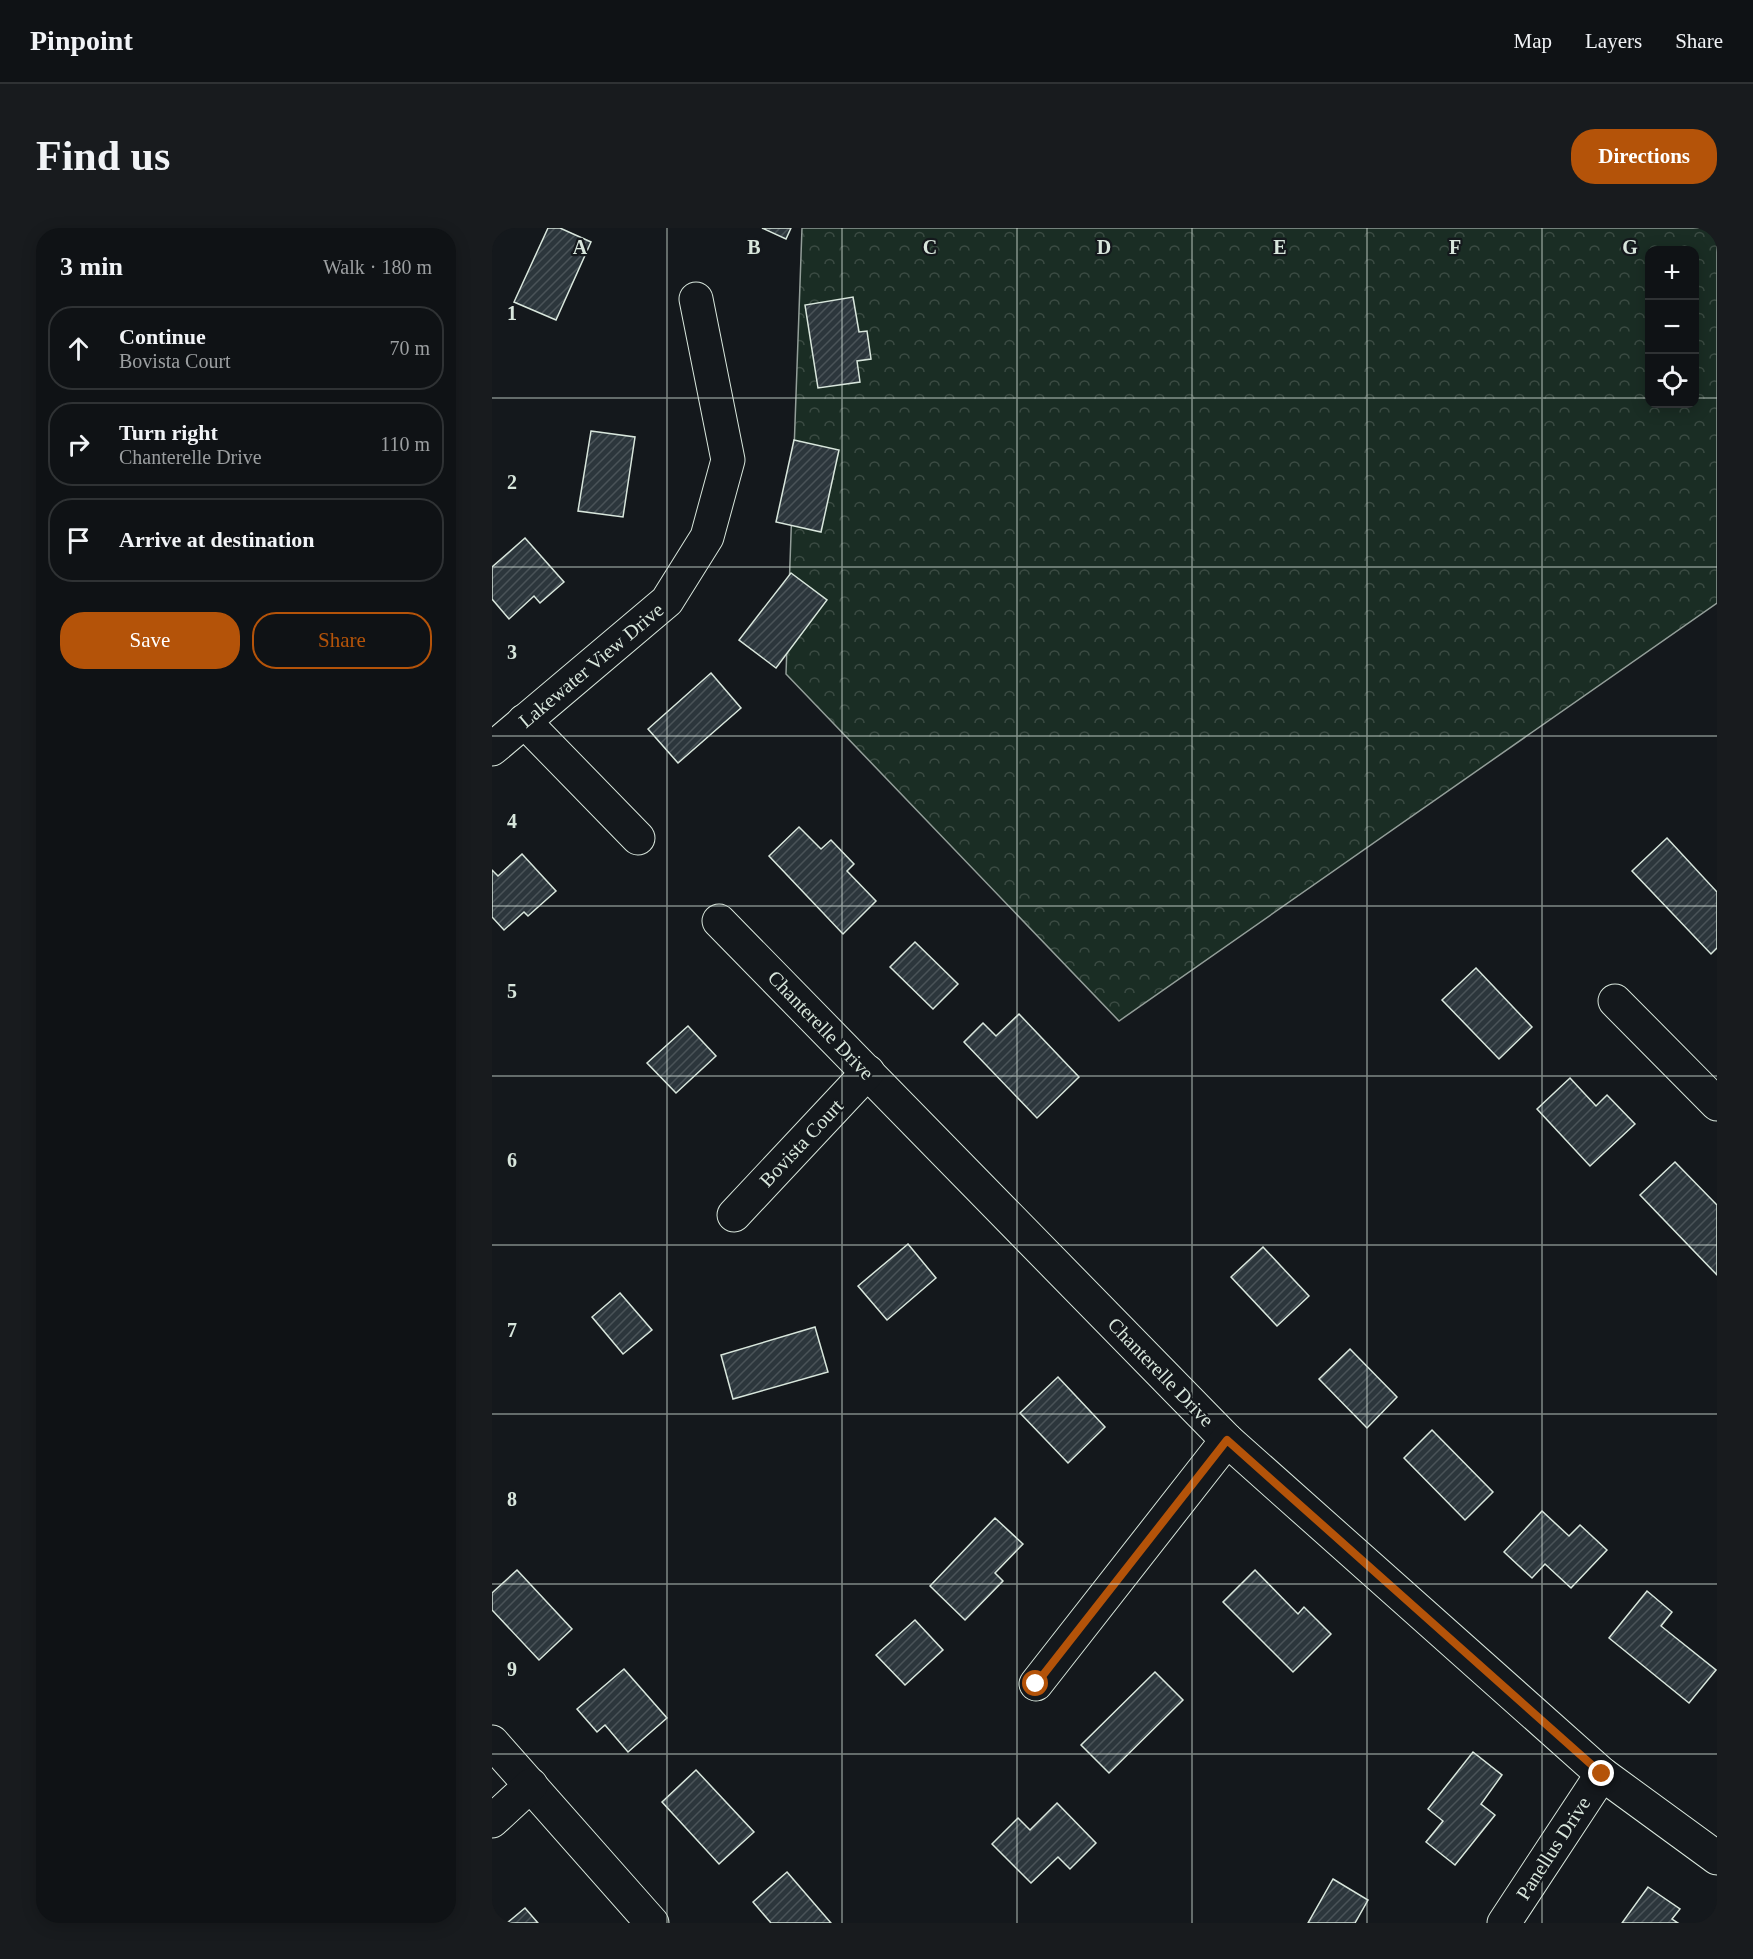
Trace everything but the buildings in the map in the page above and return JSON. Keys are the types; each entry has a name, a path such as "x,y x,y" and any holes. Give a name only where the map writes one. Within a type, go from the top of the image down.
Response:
{"street":[{"name":"Lakewater View Drive","path":"492,749 667,601 707,537 728,460 696,299"},
{"path":"524,721 638,838"},
{"name":"Chanterelle Drive","path":"719,921 1227,1440 1602,1774 1717,1858"},
{"path":"1615,1001 1717,1104"},
{"name":"Bovista Court","path":"734,1215 868,1072"},
{"path":"1036,1684 1227,1440"},
{"path":"492,1742 652,1923"},
{"name":"Panellus Drive","path":"1504,1923 1602,1774"},
{"path":"492,1821 531,1785"}],"green space":[{"path":"802,228 1717,228 1717,603 1119,1021 786,674"}],"route":[{"path":"1036,1684 1227,1440 1602,1774"}]}
